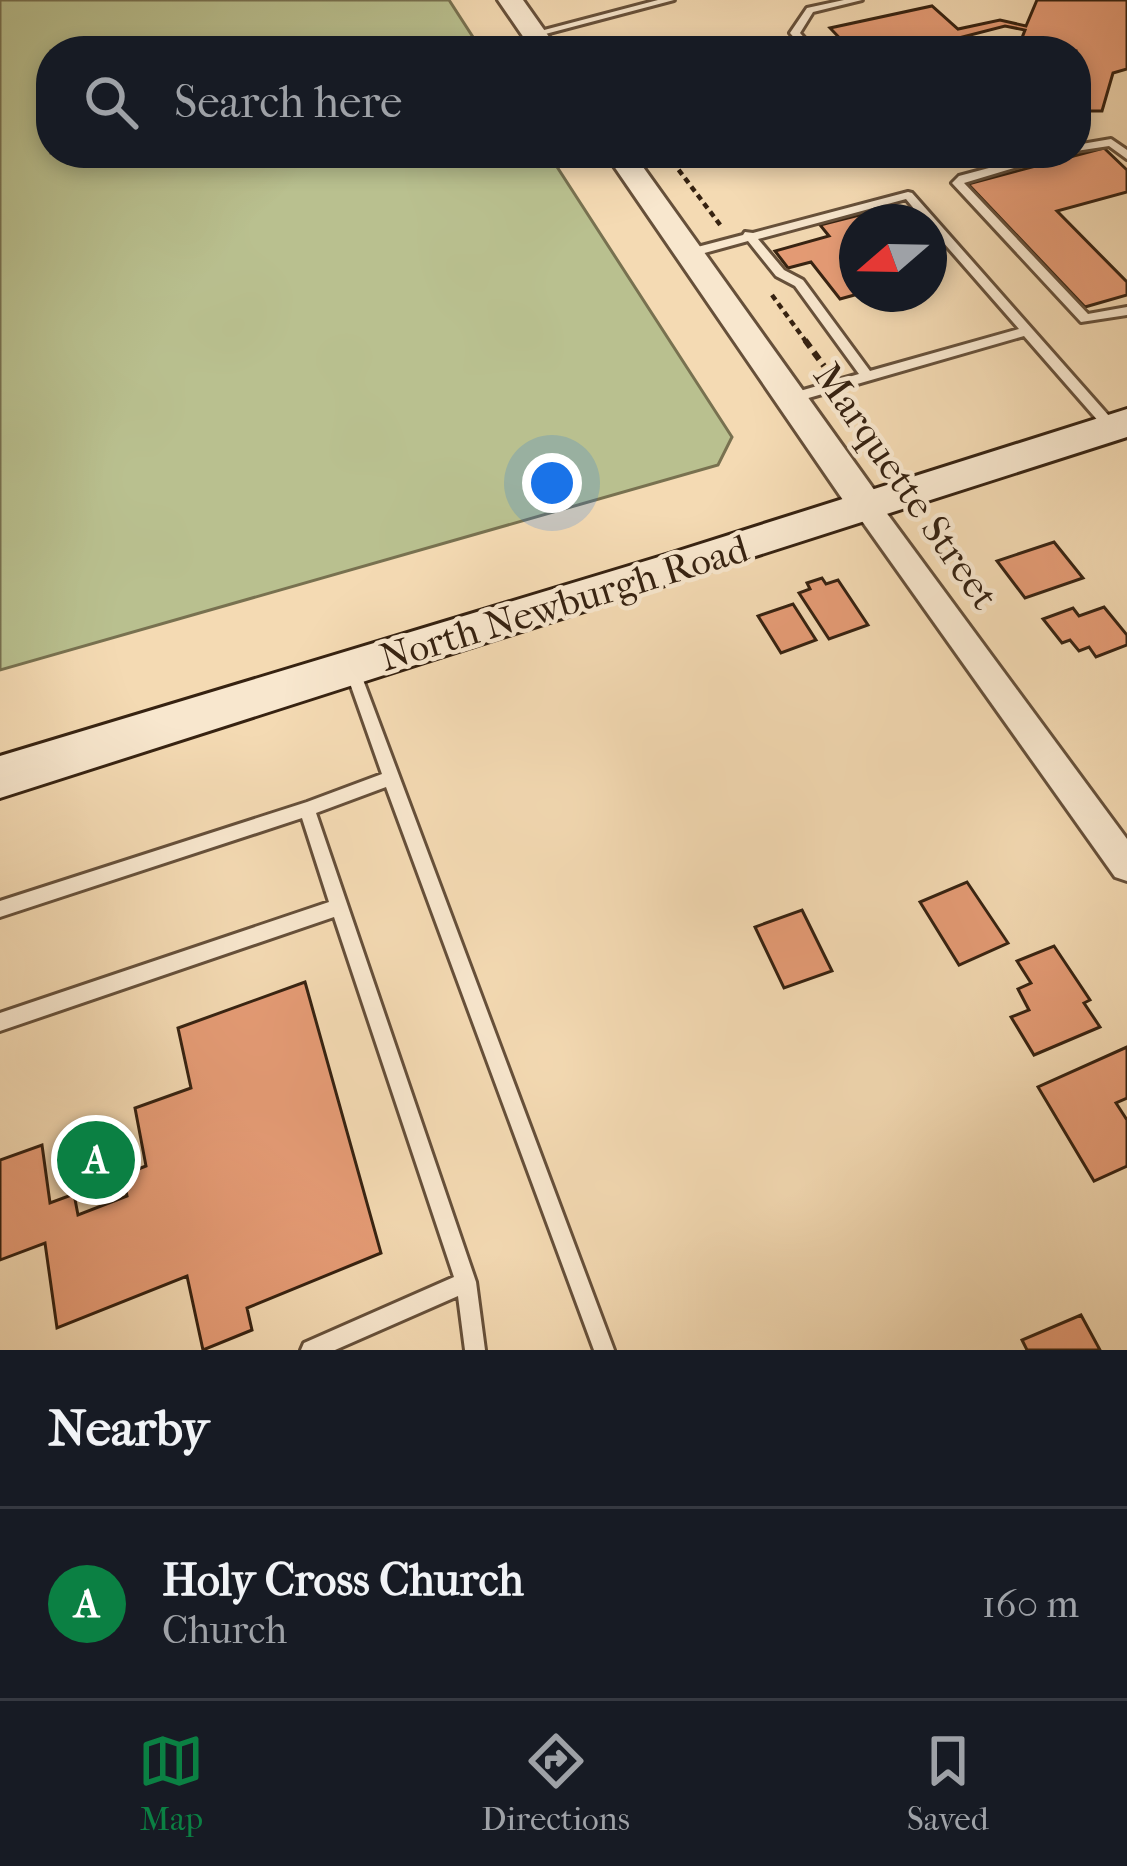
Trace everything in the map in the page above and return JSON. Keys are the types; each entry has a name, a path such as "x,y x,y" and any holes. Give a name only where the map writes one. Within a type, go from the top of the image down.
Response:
{"main road":[{"name":"North Newburgh Road","path":"0,777 1120,425"}],"street":[{"path":"510,0 535,36"},
{"name":"Marquette Street","path":"630,168 1127,866"}],"lane":[{"path":"561,36 669,0"},
{"path":"798,36 795,33 810,10 857,0"},
{"path":"1091,145 1111,142 1127,156"},
{"path":"1001,168 958,183 1085,319 1127,310"},
{"path":"690,253 908,195 1027,331 1120,425"},
{"path":"749,235 780,273 799,283 867,376"},
{"path":"791,398 1027,331"},
{"path":"352,669 604,1350"},
{"path":"0,909 392,778"},
{"path":"308,808 466,1282 475,1350"},
{"path":"0,1022 339,907"},
{"path":"311,1350 466,1282"}],"path":[{"path":"677,168 733,242"},
{"path":"772,295 913,492"}],"green space":[{"path":"0,0 449,0 472,36 36,36 36,168 558,168 732,437 718,465 0,670"}],"building":[{"path":"1037,0 1127,0 1127,69 1113,73 1102,111 1091,111 1091,36 1023,36 1025,30 1005,26 966,36 838,36 830,28 932,6 958,29 1000,20 1026,26"},
{"path":"1104,148 1127,170 1127,192 1057,211 1127,282 1127,295 1085,307 968,184 1028,168 1091,168 1091,151"},
{"path":"839,220 839,298 811,262 788,268 775,251 829,236 820,225"},
{"path":"1054,542 1083,578 1025,598 997,561"},
{"path":"822,578 826,584 838,580 868,625 829,639 799,593 810,589 807,583"},
{"path":"793,604 816,640 781,653 758,616"},
{"path":"1104,607 1127,635 1127,645 1096,657 1089,647 1079,651 1070,640 1062,643 1043,619 1073,608 1079,616"},
{"path":"967,882 1008,943 959,965 920,902"},
{"path":"802,910 832,971 784,988 755,927"},
{"path":"1054,946 1090,1000 1084,1003 1100,1027 1034,1055 1011,1017 1029,1010 1018,989 1031,983 1017,961"},
{"path":"305,982 381,1253 247,1308 252,1330 203,1350 187,1276 57,1328 45,1243 0,1260 0,1160 42,1145 50,1203 74,1194 78,1215 127,1196 123,1175 146,1166 135,1108 191,1088 178,1028"},
{"path":"1127,1047 1127,1098 1116,1103 1127,1120 1127,1166 1094,1181 1038,1087"},
{"path":"1081,1315 1100,1350 1027,1350 1022,1340"}],"place":[{"name":"Holy Cross Church","path":"96,1160"}]}
